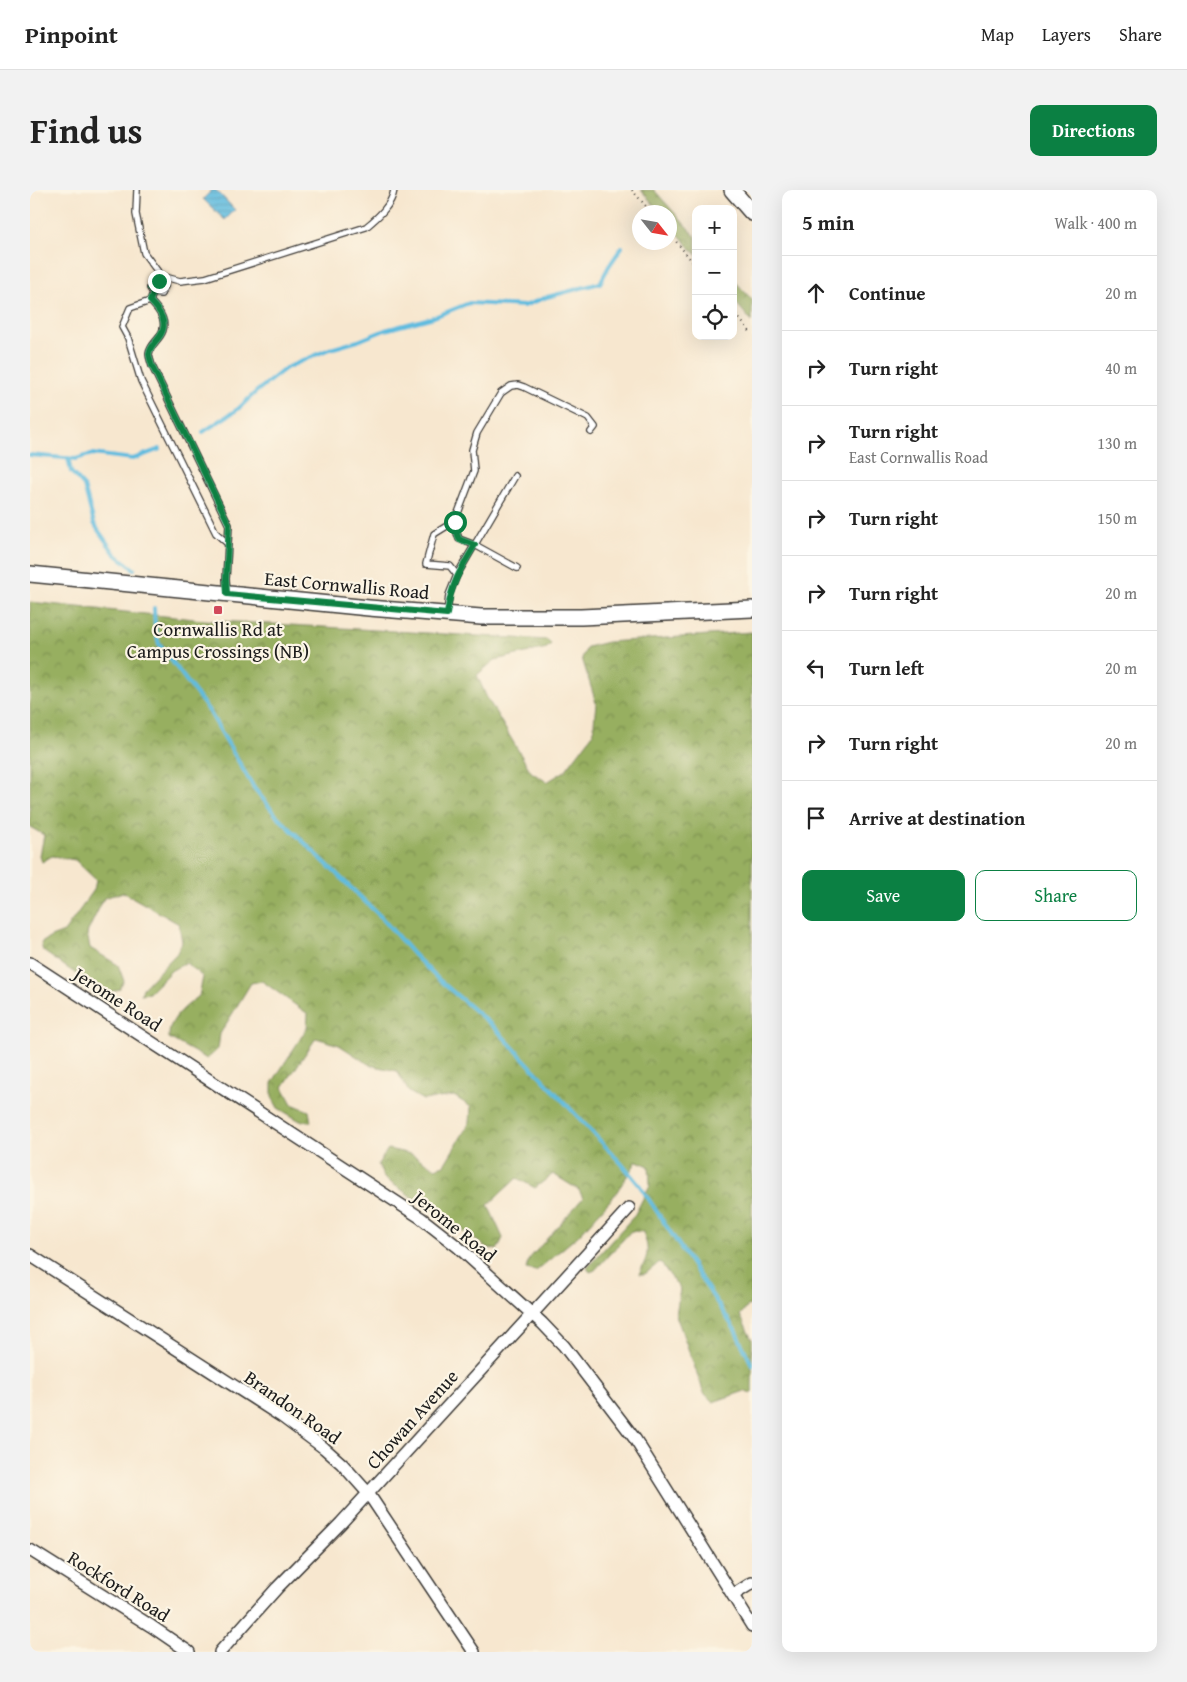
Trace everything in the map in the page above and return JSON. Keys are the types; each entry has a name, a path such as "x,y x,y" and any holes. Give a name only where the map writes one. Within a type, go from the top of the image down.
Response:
{"street":[{"path":"732,190 752,213"},
{"name":"East Cornwallis Road","path":"30,574 481,617 582,617 752,609"},
{"name":"Jerome Road","path":"30,963 421,1218 458,1247 531,1314 564,1346 635,1439 752,1626"},
{"name":"Chowan Avenue","path":"220,1652 629,1208"},
{"name":"Brandon Road","path":"30,1255 281,1416 342,1464 368,1493 474,1652"},
{"name":"Rockford Road","path":"30,1550 189,1652"},
{"path":"733,1595 752,1583"}],"lane":[{"path":"137,190 136,214 144,253 165,286 161,294 153,293"},
{"path":"153,293 150,288 153,282 160,279 205,278 366,227 380,215 393,196 394,190"},
{"path":"150,301 153,293"},
{"path":"150,301 130,308 122,327 128,338 141,381 216,533 227,543"},
{"path":"150,301 160,310 165,324 161,336 152,346 149,355 152,366 229,524 227,594"},
{"path":"518,568 475,545 459,539 456,530 455,522 474,471 472,450 478,433 501,393 512,386 518,385 588,418 595,427 591,432"},
{"path":"447,614 449,595 457,575 515,476"},
{"path":"455,522 434,534 426,564 450,566 457,575"}],"path":[{"path":"632,190 645,205"},
{"path":"677,243 692,261"},
{"path":"737,316 752,334"}],"green space":[{"path":"641,190 654,190 667,205 654,205"},
{"path":"677,216 692,233 692,250 677,232"},
{"path":"737,283 752,300 752,322 737,304"},
{"path":"30,602 203,620 548,640 551,644 547,648 495,660 477,675 486,696 531,772 547,782 565,771 593,734 596,703 582,658 587,647 608,642 752,632 752,1306 749,1305 740,1315 752,1340 752,1393 745,1391 713,1402 704,1393 676,1315 680,1289 660,1262 645,1274 639,1274 647,1253 647,1244 643,1232 631,1231 595,1270 590,1272 587,1268 634,1216 650,1185 649,1166 637,1161 614,1196 579,1235 536,1271 526,1269 529,1259 583,1198 579,1190 553,1174 535,1188 517,1178 488,1205 503,1238 497,1250 486,1247 384,1178 378,1164 388,1149 411,1154 435,1168 444,1165 470,1122 471,1107 454,1096 423,1100 409,1092 397,1071 370,1065 339,1045 316,1038 283,1087 292,1104 309,1111 311,1122 300,1121 278,1108 272,1097 272,1083 307,1028 308,1014 262,981 251,983 220,1034 218,1049 207,1059 169,1038 169,1031 174,1019 199,996 203,977 186,963 172,970 149,993 141,994 143,988 177,953 182,942 179,924 123,892 104,898 87,933 90,948 118,965 124,981 119,989 105,994 43,951 41,943 64,932 94,890 96,880 75,860 52,856 42,862 40,856 44,835 30,827"}],"water":[{"path":"212,190 216,190 235,210 225,220 203,199"}],"waterway":[{"path":"203,432 238,409 286,368 327,350 358,341 385,330 434,317 469,303 524,306 547,297 600,283 622,247"},
{"path":"30,455 76,459 92,454 133,459 160,449"},
{"path":"68,458 71,472 84,486 94,523 98,530 115,554 134,569"},
{"path":"154,608 155,629 159,644 209,711 254,788 276,815 381,917 438,979 495,1028 621,1163 640,1186 735,1330 752,1365"}],"place":[{"name":"Cornwallis Rd at Campus Crossings (NB)","path":"218,610"}],"route":[{"path":"159,281 153,282 150,288 153,293 150,301 160,310 165,324 161,336 152,346 149,355 152,366 229,524 227,594 447,614 449,595 457,575 475,545 459,539 455,522"}]}
